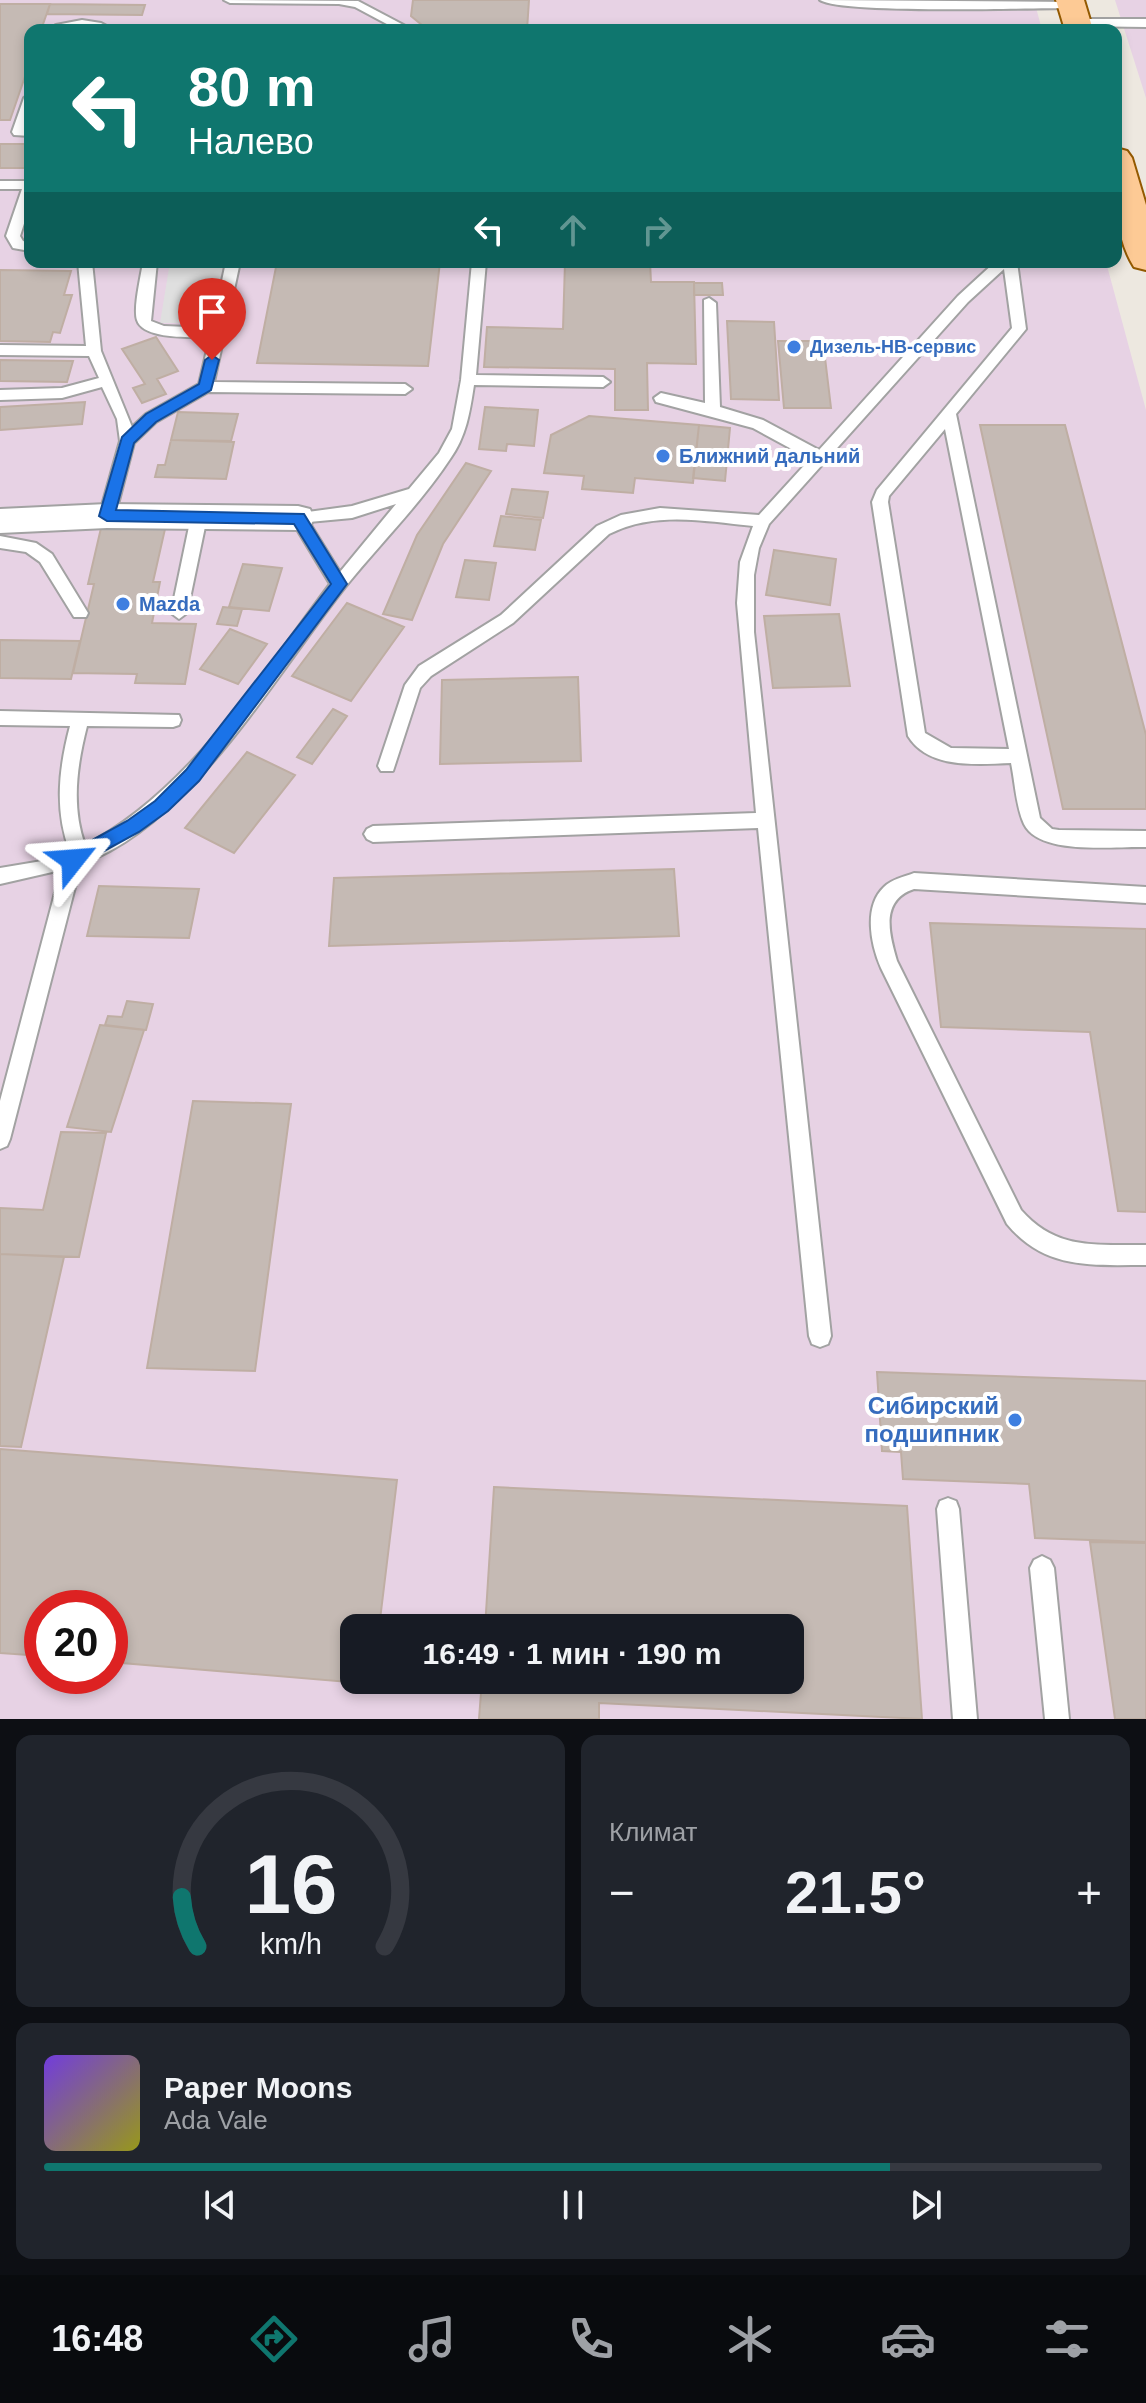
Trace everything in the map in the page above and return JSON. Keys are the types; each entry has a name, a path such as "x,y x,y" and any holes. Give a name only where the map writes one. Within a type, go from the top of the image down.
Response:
{"main road":[{"path":"1122,178 1146,259"}],"street":[{"path":"0,521 107,516 298,518"}],"lane":[{"path":"230,0 339,1 358,4 396,24"},
{"path":"826,0 974,2 1146,23"},
{"path":"0,132 24,132"},
{"path":"0,185 24,185"},
{"path":"24,203 13,236 18,245 24,246"},
{"path":"86,268 94,351 124,419 127,441 107,516"},
{"path":"149,268 143,318 146,324 162,331 218,333"},
{"path":"206,387 232,268"},
{"path":"0,876 50,869 77,858 161,806 192,775 339,584 452,445 459,429 468,380 478,268"},
{"path":"820,1336 765,820 743,584 746,558 763,521 963,299 997,268"},
{"path":"1011,268 1019,329 880,498 917,736 928,748 943,756 1018,756"},
{"path":"709,303 713,410"},
{"path":"0,350 94,351"},
{"path":"468,380 603,382"},
{"path":"0,395 62,393 105,381"},
{"path":"127,441 151,418 206,387 405,389"},
{"path":"661,398 758,424 820,457"},
{"path":"949,414 1032,822 1039,831 1059,838 1146,839"},
{"path":"339,584 298,518 352,512 391,503 414,493"},
{"path":"387,766 413,685 425,671 507,619 611,525 633,516 651,514 763,521"},
{"path":"179,613 199,517"},
{"path":"0,542 30,547 46,558 80,613"},
{"path":"0,718 173,720"},
{"path":"0,1139 5,1102 77,858 67,781 80,719"},
{"path":"373,834 765,820"},
{"path":"1146,895 914,881 897,885 884,898 880,917 882,942 888,962 1014,1217 1026,1235 1056,1250 1146,1255"},
{"path":"948,1509 965,1719"},
{"path":"1042,1568 1057,1719"}],"shaded area":[{"path":"0,0 1034,0 1040,24 24,24 24,268 1108,268 1146,410 1146,1719 0,1719"},
{"path":"1115,0 1146,0 1146,98"},
{"path":"169,268 223,268 211,323 160,323"}],"building":[{"path":"413,0 529,0 527,24 421,24 411,16"},
{"path":"0,4 50,4 43,24 24,24 24,79 10,120 0,120"},
{"path":"50,4 145,5 142,15 47,14"},
{"path":"0,144 24,144 24,168 0,168"},
{"path":"276,268 439,268 428,366 257,363"},
{"path":"565,268 650,268 651,282 694,282 696,364 647,363 648,410 615,410 615,369 484,367 487,327 563,329"},
{"path":"0,270 71,271 64,295 72,295 60,333 53,332 50,342 0,341"},
{"path":"694,283 722,283 723,295 694,295"},
{"path":"727,321 774,322 779,400 731,399"},
{"path":"156,337 178,371 157,379 166,394 142,403 133,388 145,384 122,349"},
{"path":"778,341 823,341 831,408 784,408"},
{"path":"0,360 73,361 67,382 0,381"},
{"path":"85,402 82,424 0,430 0,407"},
{"path":"485,407 538,410 534,446 507,444 506,451 479,449"},
{"path":"178,412 238,414 231,441 171,440"},
{"path":"589,416 699,425 693,483 635,478 633,493 582,489 584,476 544,473 551,435"},
{"path":"699,425 730,428 725,481 693,478"},
{"path":"980,425 1065,425 1146,735 1146,809 1063,809"},
{"path":"171,440 234,442 226,479 155,477 158,465 165,465"},
{"path":"466,463 491,471 443,544 412,620 383,614 417,535"},
{"path":"512,489 548,492 543,518 506,514"},
{"path":"501,516 541,520 535,550 494,546"},
{"name":"Mazda","path":"101,528 165,529 153,582 160,582 152,623 196,624 185,684 135,683 137,674 73,673 94,584 88,584"},
{"path":"774,550 836,559 830,605 766,595"},
{"path":"465,560 496,563 489,600 456,597"},
{"path":"243,564 282,568 269,611 229,607"},
{"path":"347,603 404,627 351,701 292,676"},
{"path":"223,607 242,609 237,626 217,624"},
{"path":"839,614 850,686 773,688 764,616"},
{"path":"230,629 267,644 238,684 200,669"},
{"path":"0,640 80,641 71,679 0,678"},
{"path":"578,677 581,761 440,764 442,680"},
{"path":"333,709 347,716 312,764 297,757"},
{"path":"247,752 295,775 234,853 185,828"},
{"path":"674,869 679,936 329,946 334,878"},
{"path":"99,886 199,889 189,938 87,936"},
{"path":"930,923 1146,929 1146,1212 1118,1211 1090,1032 941,1027"},
{"path":"127,1001 153,1004 146,1030 105,1025 108,1016 122,1017"},
{"path":"100,1025 144,1030 111,1132 67,1127"},
{"path":"193,1101 291,1104 255,1371 147,1368"},
{"path":"61,1132 106,1133 79,1257 0,1254 0,1208 43,1210"},
{"path":"0,1254 64,1257 21,1447 0,1446"},
{"path":"877,1372 1146,1381 1146,1542 1035,1538 1029,1484 903,1479 901,1452 882,1451"},
{"path":"0,1449 397,1480 381,1614 340,1614 340,1681 128,1664 128,1590 24,1590 24,1655 0,1653"},
{"path":"494,1487 907,1506 922,1719 599,1703 599,1719 479,1719 481,1694 804,1694 804,1614 486,1614"},
{"path":"1090,1542 1146,1543 1146,1719 1115,1719"}],"place":[{"name":"Дизель-НВ-сервис","path":"794,347"},
{"name":"Ближний дальний","path":"663,456"},
{"name":"Mazda","path":"123,604"},
{"name":"Сибирский подшипник","path":"1015,1420"}],"route":[{"path":"73,860 133,826 161,806 192,775 339,584 298,518 107,516 127,441 164,409 206,387 212,360"}]}
